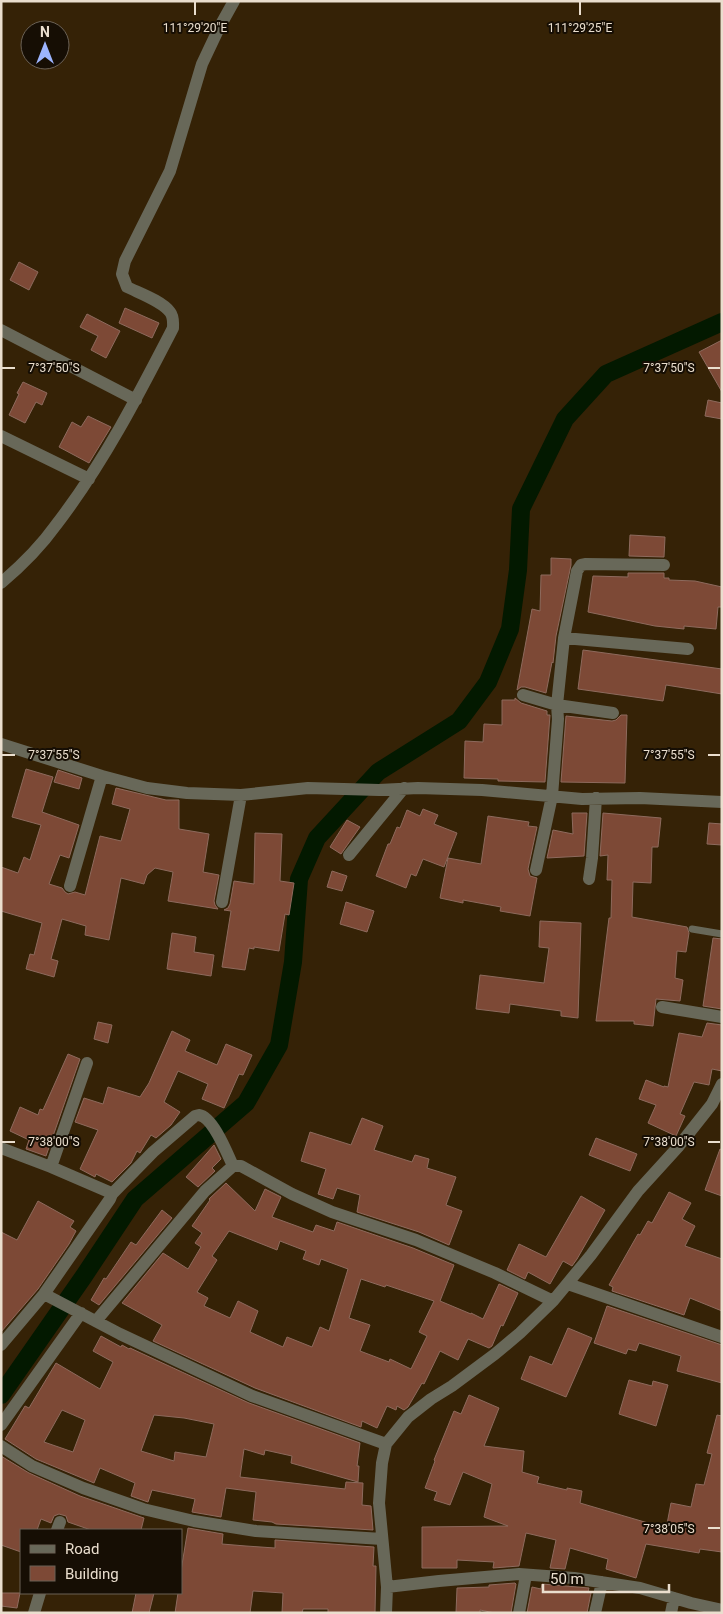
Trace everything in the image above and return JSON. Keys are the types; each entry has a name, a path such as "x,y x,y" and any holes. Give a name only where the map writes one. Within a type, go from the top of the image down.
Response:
{"street":[{"path":"1,583 19,567 56,526 89,479 136,400 173,328 173,318 170,312 127,287 122,274 126,261 170,171 202,64 218,28 234,1"},
{"path":"1,330 136,400"},
{"path":"1,436 89,479"},
{"path":"536,870 552,796 564,638 577,571 581,565 664,565"},
{"path":"564,638 688,649"},
{"path":"523,695 558,705 613,713"},
{"path":"1,744 147,788 187,793 241,795 308,788 379,790 404,788 482,790 582,799 640,798 722,802"},
{"path":"70,886 102,776"},
{"path":"349,855 404,788"},
{"path":"222,902 241,795"},
{"path":"589,879 596,798"},
{"path":"662,1007 722,1016"},
{"path":"51,1166 87,1063"},
{"path":"386,1613 388,1587 379,1504 382,1463 386,1444 408,1417 431,1398 452,1386 495,1354 553,1301 638,1191 678,1147 712,1104 722,1084"},
{"path":"1,1345 49,1296 112,1194 153,1152 195,1116 203,1115 206,1118 217,1134 233,1166"},
{"path":"1,1148 51,1166 112,1194"},
{"path":"96,1321 205,1191 233,1166 247,1168 292,1194 332,1212 416,1240 495,1273 553,1301"},
{"path":"568,1284 722,1337"},
{"path":"49,1296 96,1321 252,1396 386,1444"},
{"path":"1,1425 76,1310"},
{"path":"1,1446 40,1469 83,1488 143,1509 194,1521 256,1531 382,1539"},
{"path":"388,1587 439,1581 526,1575 574,1578 640,1588 722,1610"},
{"path":"520,1613 526,1575"},
{"path":"595,1613 602,1582"},
{"path":"34,1613 40,1594"},
{"path":"670,1613 674,1598"}],"lane":[{"path":"692,929 722,934"}],"building":[{"path":"19,262 38,272 29,290 10,280"},
{"path":"125,308 159,323 152,338 119,323"},
{"path":"87,314 120,331 106,358 91,350 98,336 80,327"},
{"path":"722,340 722,392 699,352"},
{"path":"23,382 47,393 42,405 36,402 25,423 9,415"},
{"path":"708,400 722,403 722,419 705,416"},
{"path":"88,416 111,427 89,463 59,447 72,422 81,427"},
{"path":"630,535 665,537 664,557 629,556"},
{"path":"551,558 571,559 571,565 546,693 525,687 517,690 532,609 540,611 541,575 551,575"},
{"path":"628,573 664,573 664,578 669,578 669,580 695,581 722,587 722,607 718,607 716,629 684,626 684,629 655,626 588,612 593,576 628,577"},
{"path":"583,650 722,669 722,694 666,685 663,701 578,689"},
{"path":"515,698 521,703 547,711 547,715 550,715 545,782 464,778 465,741 483,742 484,724 502,725 502,700 515,700"},
{"path":"621,715 627,715 625,783 561,782 566,716 612,721"},
{"path":"26,769 53,777 42,812 79,825 69,858 60,855 49,884 62,888 68,894 75,892 85,895 100,836 121,841 130,809 112,804 116,788 166,800 179,800 179,829 209,834 203,872 219,875 214,901 218,909 168,901 173,872 155,868 147,875 144,884 121,878 109,940 85,935 86,926 62,919 51,959 58,961 54,977 26,969 30,954 34,955 42,923 1,911 1,867 18,873 24,857 30,860 41,825 12,817"},
{"path":"58,770 82,778 79,789 54,782"},
{"path":"423,809 438,815 434,824 457,833 444,867 423,859 416,876 411,874 406,888 376,876 388,844 390,844 397,827 400,828 407,810 420,816"},
{"path":"572,813 587,813 584,856 547,858 553,830 573,834"},
{"path":"603,813 661,818 658,847 652,847 651,883 633,882 632,917 687,927 689,933 686,952 677,951 675,978 683,980 680,1001 656,999 653,1026 634,1024 634,1021 596,1021 609,918 611,918 612,880 607,880 608,855 600,856"},
{"path":"488,816 529,822 528,826 537,827 528,869 530,876 537,878 530,916 500,911 501,907 463,900 463,903 440,898 448,858 481,864"},
{"path":"347,820 360,827 341,854 330,847"},
{"path":"709,823 722,824 722,845 707,844"},
{"path":"255,833 282,834 280,881 294,883 289,915 285,914 279,951 249,948 245,970 222,967 231,911 224,910 230,904 234,881 254,884"},
{"path":"332,871 347,876 342,891 327,887"},
{"path":"346,902 374,911 367,932 340,924"},
{"path":"540,921 581,923 578,1018 561,1016 561,1011 510,1004 509,1013 476,1009 480,975 544,983 549,948 539,947"},
{"path":"172,933 196,937 194,952 214,955 211,976 167,969"},
{"path":"713,938 722,939 722,1009 703,1006"},
{"path":"98,1022 112,1025 108,1043 94,1039"},
{"path":"707,1023 722,1025 722,1071 712,1069 709,1085 694,1082 680,1114 685,1116 676,1136 648,1123 656,1105 639,1099 646,1080 668,1087 679,1033 702,1037"},
{"path":"172,1031 190,1040 185,1051 217,1065 226,1044 252,1055 243,1075 239,1074 224,1108 202,1099 208,1084 178,1071 164,1102 180,1112 171,1125 156,1138 151,1135 140,1153 137,1151 131,1163 112,1182 96,1174 95,1177 80,1169 98,1130 75,1122 84,1098 103,1104 108,1087 140,1097 149,1083"},
{"path":"68,1054 80,1059 46,1156 26,1149 29,1140 10,1131 20,1107 38,1115 40,1109 43,1110"},
{"path":"362,1118 383,1126 374,1150 412,1162 415,1155 429,1159 427,1168 456,1177 446,1205 462,1211 449,1245 419,1232 357,1212 360,1195 337,1188 333,1199 318,1194 326,1169 301,1161 310,1132 351,1145"},
{"path":"596,1138 637,1154 630,1171 589,1155"},
{"path":"214,1145 221,1159 212,1168 215,1171 198,1187 186,1177"},
{"path":"720,1149 722,1150 722,1196 705,1190"},
{"path":"226,1183 255,1211 265,1189 281,1197 272,1217 313,1232 316,1225 334,1231 337,1222 413,1248 454,1265 440,1301 483,1319 499,1284 518,1293 492,1346 489,1348 468,1339 458,1360 440,1351 424,1384 422,1383 408,1407 404,1410 397,1406 396,1410 387,1406 377,1428 362,1421 361,1427 255,1388 153,1341 162,1325 122,1303 163,1253 188,1269 201,1247 195,1243 202,1233 192,1226 209,1199","holes":["229,1231 277,1250 280,1241 306,1251 303,1259 319,1265 321,1259 348,1269 329,1331 320,1327 312,1347 287,1337 283,1347 250,1332 258,1311 238,1301 230,1318 204,1306 208,1298 197,1292 217,1260 212,1256","361,1279 434,1301 419,1332 427,1336 411,1369 390,1359 389,1362 360,1351 370,1325 349,1318"]},
{"path":"669,1192 691,1203 682,1219 695,1226 685,1246 722,1259 722,1311 690,1298 684,1315 612,1291 613,1287 609,1285 638,1234 640,1235 648,1221 652,1223"},
{"path":"581,1196 605,1210 572,1266 563,1261 550,1284 528,1272 525,1279 507,1270 519,1244 546,1257"},
{"path":"38,1201 74,1221 70,1227 76,1231 38,1289 1,1332 1,1232 17,1240"},
{"path":"162,1210 172,1218 99,1305 91,1300 104,1278 106,1279 131,1242 136,1245"},
{"path":"607,1306 722,1345 722,1383 677,1371 681,1356 639,1343 636,1351 628,1349 626,1354 594,1343"},
{"path":"568,1328 592,1338 566,1397 521,1379 530,1356 552,1365"},
{"path":"101,1336 121,1347 122,1345 130,1348 249,1403 360,1443 357,1466 359,1466 358,1482 291,1463 292,1456 265,1450 264,1455 244,1449 240,1477 345,1489 346,1482 363,1483 362,1505 371,1506 373,1530 276,1524 253,1520 256,1492 226,1488 221,1517 192,1512 195,1499 152,1490 148,1502 131,1496 135,1483 100,1468 94,1483 36,1459 5,1439 25,1406 29,1408 56,1363 100,1389 113,1362 93,1351","holes":["62,1410 85,1420 73,1452 44,1442","154,1415 214,1424 206,1457 175,1452 174,1461 141,1451"]},
{"path":"629,1380 652,1386 653,1381 668,1385 656,1426 619,1414"},
{"path":"469,1395 499,1408 484,1446 524,1451 522,1472 539,1477 537,1483 567,1490 567,1488 582,1491 580,1503 665,1528 671,1503 691,1507 696,1484 704,1485 712,1454 707,1453 717,1415 722,1416 722,1552 700,1549 699,1553 646,1544 636,1578 606,1569 608,1559 570,1548 565,1569 550,1568 556,1540 526,1533 519,1566 493,1568 494,1562 457,1560 457,1568 422,1568 422,1527 508,1526 484,1517 492,1484 463,1472 450,1505 434,1500 437,1492 425,1488 454,1411 461,1414"},
{"path":"1,1456 29,1473 80,1496 144,1518 141,1529 88,1529 68,1522 66,1516 59,1514 54,1516 51,1523 41,1519 37,1529 20,1529 20,1552 1,1545"},
{"path":"188,1528 223,1534 222,1544 275,1548 275,1540 374,1547 373,1566 376,1566 375,1613 328,1613 328,1609 303,1609 302,1613 282,1613 283,1593 253,1591 250,1613 175,1613 178,1594 182,1594 182,1565"},
{"path":"515,1583 511,1613 495,1613 480,1610 480,1613 456,1613 457,1588 489,1587 489,1585"},
{"path":"542,1584 589,1588 588,1592 591,1593 587,1613 527,1613 532,1587 541,1589"},
{"path":"1,1593 20,1593 17,1608 1,1606"},
{"path":"136,1594 154,1594 149,1613 132,1613"}],"waterway":[{"path":"1,1395 135,1199 246,1103 279,1045 293,962 299,879 317,838 378,772 459,721 488,682 510,629 518,570 521,509 565,419 606,374 722,322"}]}
